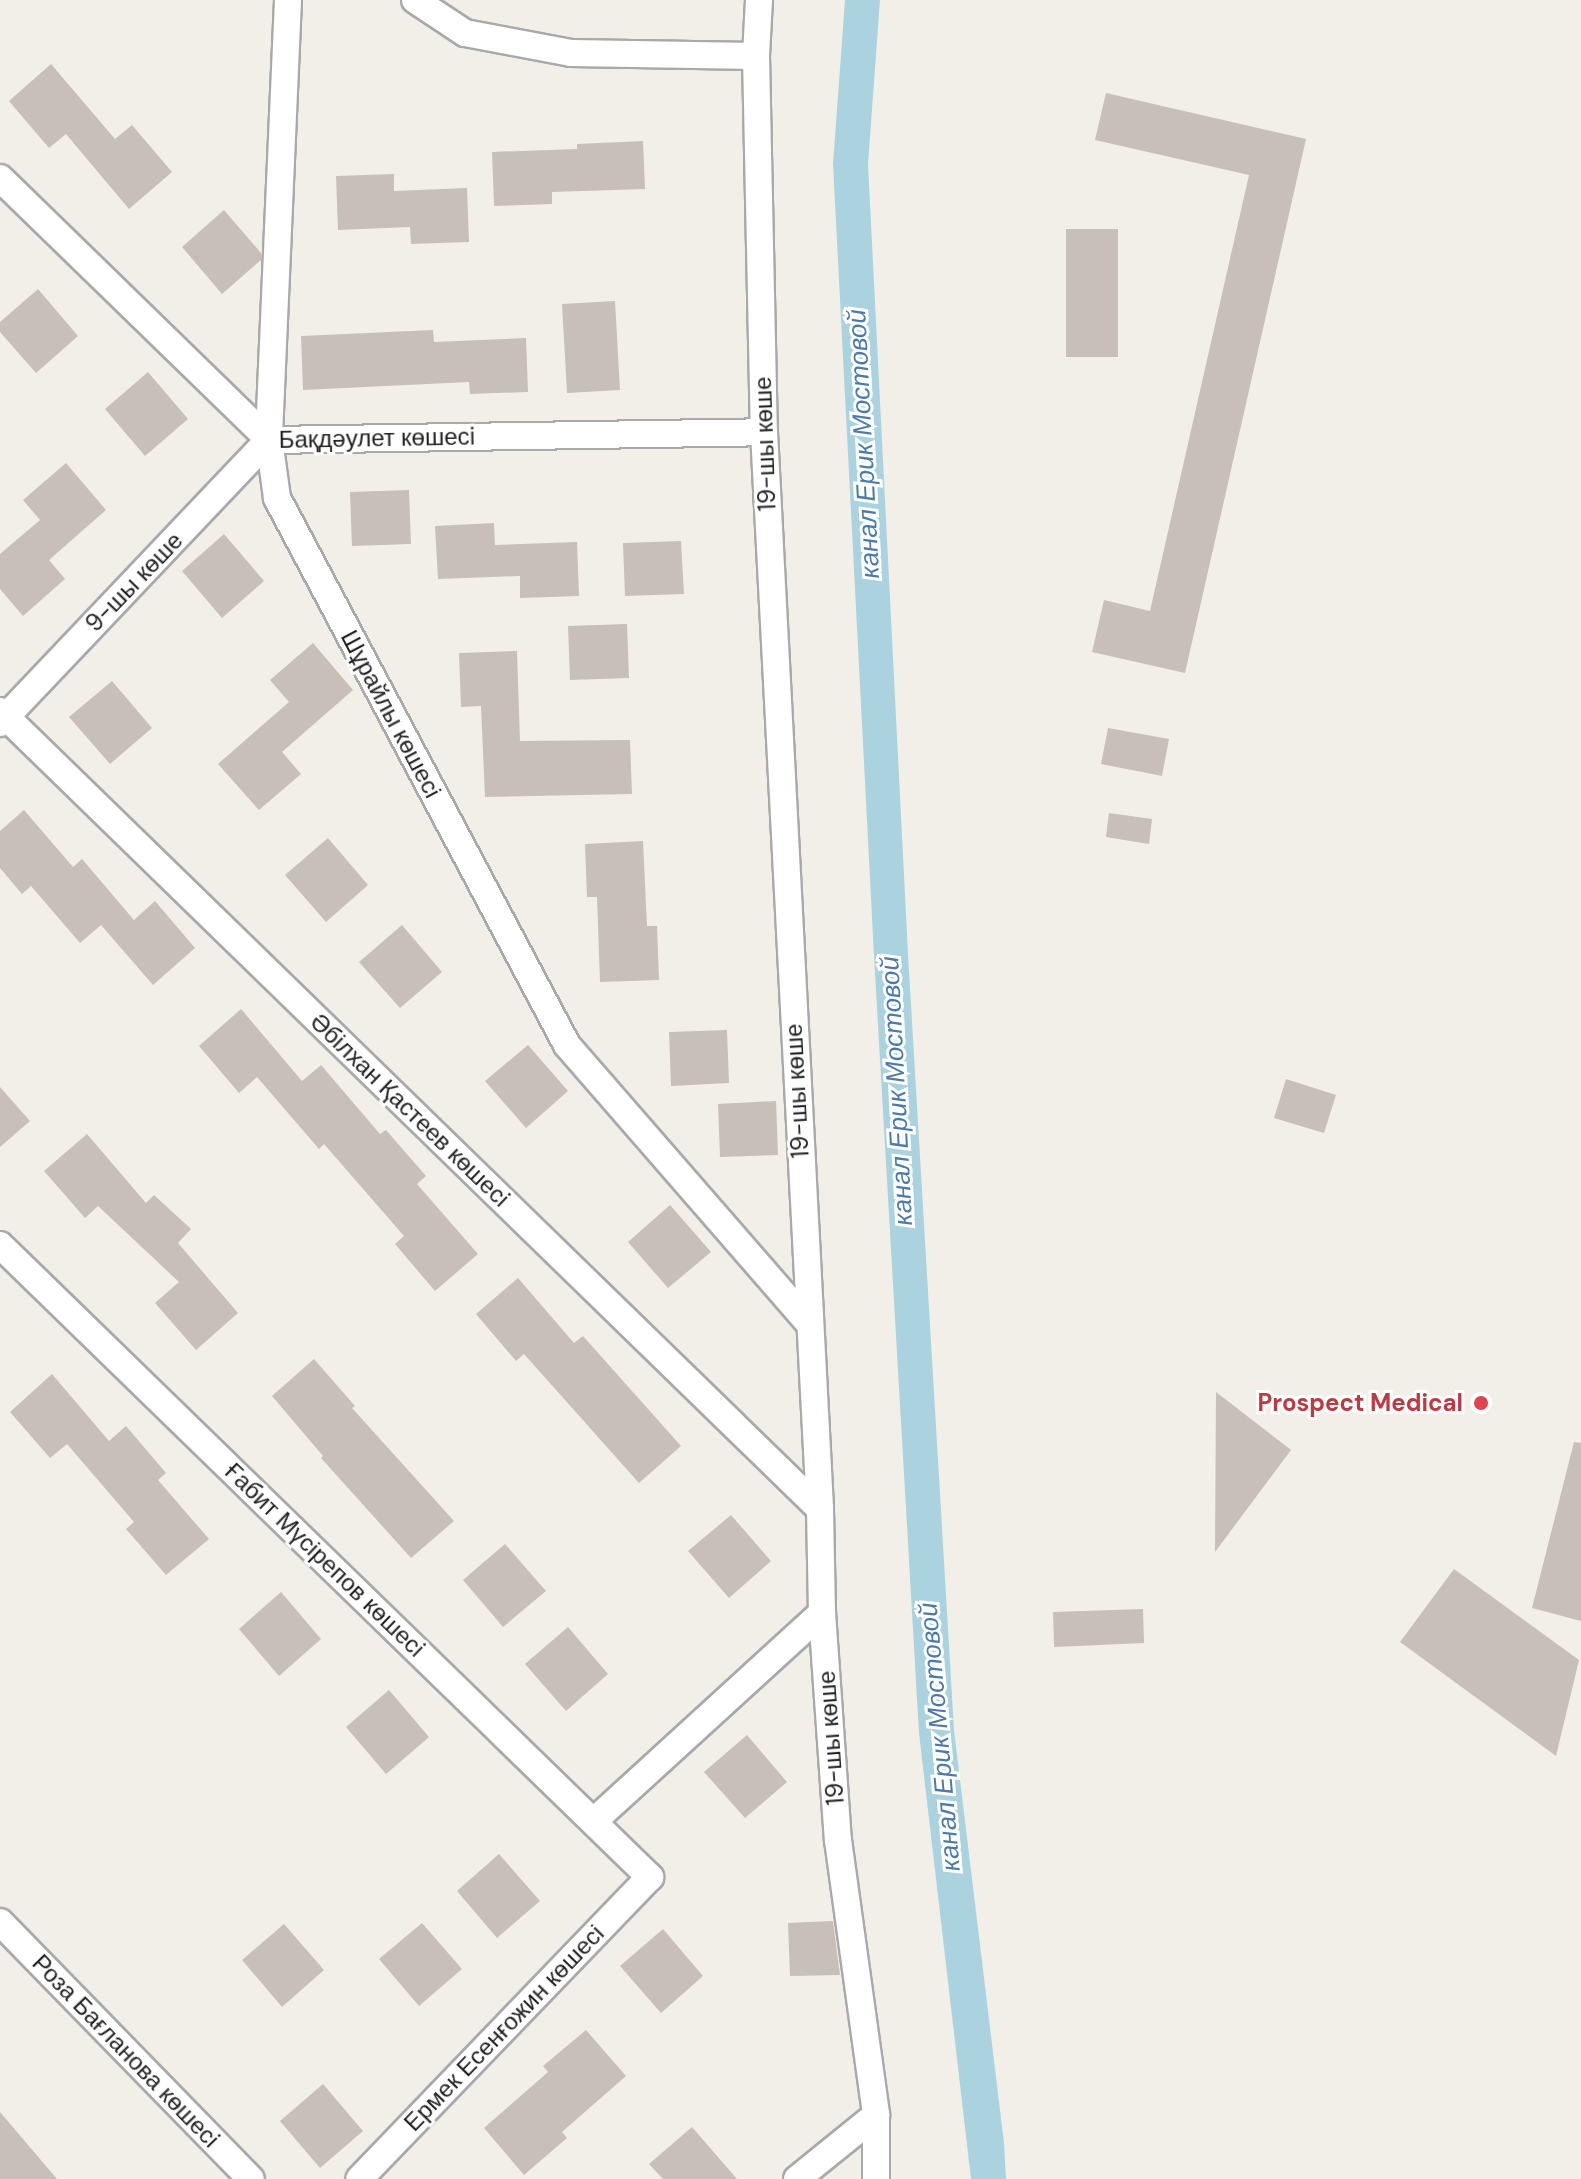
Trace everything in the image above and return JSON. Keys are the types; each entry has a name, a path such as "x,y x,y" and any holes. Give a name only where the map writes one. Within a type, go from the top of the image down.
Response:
{"street":[{"name":"Шұрайлы көшесі","path":"288,0 269,440 277,498 567,1045 808,1322"},
{"path":"415,0 465,33 571,53 756,56"},
{"name":"19-шы көше","path":"759,0 756,56 764,432 820,1509 822,1613 838,1840 876,2115 876,2179"},
{"name":"Бақдәулет көшесi","path":"0,178 269,440 764,432"},
{"name":"9-шы көше","path":"2,717 269,440"},
{"name":"Әбілхан Қастеев көшесi","path":"2,717 820,1509"},
{"name":"Ғабит Мүсірепов көшесi","path":"0,1245 650,1877"},
{"path":"594,1821 822,1613"},
{"name":"Ермек Есенғожин көшесі","path":"359,2179 650,1877"},
{"name":"Роза Бағланова көшесi","path":"0,1922 251,2179"},
{"path":"797,2179 876,2115"}],"water":[{"name":"канал Ерик Мостовой","path":"845,0 880,0 868,164 908,954 954,1730 1006,2179 971,2179 919,1733 874,956 833,164"}],"building":[{"path":"51,64 115,139 132,125 172,172 129,209 66,134 49,148 9,101"},
{"path":"1106,93 1306,139 1185,673 1092,652 1104,600 1150,611 1249,175 1095,140"},
{"path":"643,141 645,189 552,192 552,204 494,206 492,152 577,149 577,144"},
{"path":"394,174 394,191 467,188 469,242 411,244 410,227 338,230 336,176"},
{"path":"224,210 261,253 261,260 222,294 182,247"},
{"path":"1066,229 1118,229 1118,357 1066,357"},
{"path":"38,289 78,336 36,373 0,332 0,322"},
{"path":"615,301 620,390 567,393 562,304"},
{"path":"433,330 434,342 526,338 528,392 470,394 469,382 303,390 301,336"},
{"path":"148,372 188,419 145,456 105,409"},
{"path":"66,463 106,510 49,560 65,579 23,616 0,589 0,554 40,520 23,500"},
{"path":"409,490 411,544 352,546 350,492"},
{"path":"494,523 495,545 577,542 579,596 520,598 520,576 438,579 435,526"},
{"path":"224,534 264,581 222,618 182,571"},
{"path":"681,541 684,594 625,596 623,543"},
{"path":"627,624 629,678 570,680 568,626"},
{"path":"313,643 353,690 282,752 301,774 259,810 218,764 289,702 270,680"},
{"path":"517,651 520,741 630,740 632,794 485,797 481,706 461,707 459,653"},
{"path":"112,681 152,728 110,764 69,717"},
{"path":"1108,728 1169,739 1162,776 1101,764"},
{"path":"24,810 73,867 82,859 134,920 155,901 195,948 153,985 101,925 80,943 31,886 22,894 0,868 0,831"},
{"path":"1109,813 1152,819 1149,844 1106,837"},
{"path":"328,838 368,885 326,922 285,875"},
{"path":"643,841 647,926 657,926 659,980 600,982 597,897 587,897 585,844"},
{"path":"402,925 442,972 400,1008 359,962"},
{"path":"241,1009 302,1081 321,1065 380,1134 386,1130 426,1176 417,1184 478,1254 435,1291 395,1244 404,1236 324,1144 319,1149 257,1077 239,1093 199,1046"},
{"path":"727,1030 729,1083 671,1086 669,1032"},
{"path":"528,1045 568,1091 526,1128 485,1081"},
{"path":"1286,1079 1336,1095 1324,1133 1274,1118"},
{"path":"0,1087 30,1121 0,1147"},
{"path":"776,1101 778,1155 720,1157 718,1104"},
{"path":"87,1134 146,1203 154,1195 191,1229 178,1243 238,1313 196,1350 155,1303 179,1282 98,1206 85,1218 44,1171"},
{"path":"670,1205 711,1252 668,1288 628,1242"},
{"path":"518,1278 574,1343 583,1336 681,1446 639,1483 524,1354 516,1361 476,1314"},
{"path":"314,1359 355,1406 352,1408 454,1521 411,1558 321,1458 323,1456 272,1396"},
{"path":"52,1374 109,1441 126,1426 166,1473 158,1480 209,1539 166,1575 126,1529 134,1522 67,1444 50,1458 10,1412"},
{"path":"1216,1392 1291,1450 1215,1552"},
{"path":"1574,1442 1581,1443 1581,1621 1532,1608"},
{"path":"731,1515 771,1561 729,1598 688,1551"},
{"path":"505,1544 546,1591 503,1627 463,1580"},
{"path":"1454,1569 1579,1660 1556,1756 1400,1642"},
{"path":"281,1592 321,1639 279,1676 239,1629"},
{"path":"1143,1609 1144,1643 1054,1647 1053,1612"},
{"path":"568,1627 608,1674 566,1711 525,1664"},
{"path":"389,1690 429,1737 386,1774 346,1727"},
{"path":"747,1735 787,1782 745,1818 704,1772"},
{"path":"499,1854 540,1901 497,1938 457,1891"},
{"path":"833,1921 840,1975 790,1976 788,1923"},
{"path":"422,1923 462,1969 419,2006 379,1959"},
{"path":"284,1924 324,1970 282,2007 242,1960"},
{"path":"663,1929 703,1976 661,2013 620,1966"},
{"path":"586,2030 626,2076 562,2132 567,2138 524,2175 484,2128 548,2072 543,2066"},
{"path":"323,2084 363,2131 320,2168 280,2121"},
{"path":"0,2112 57,2179 0,2179"},
{"path":"692,2127 737,2179 663,2179 649,2164"}],"place":[{"name":"Prospect Medical","path":"1481,1403"}]}
